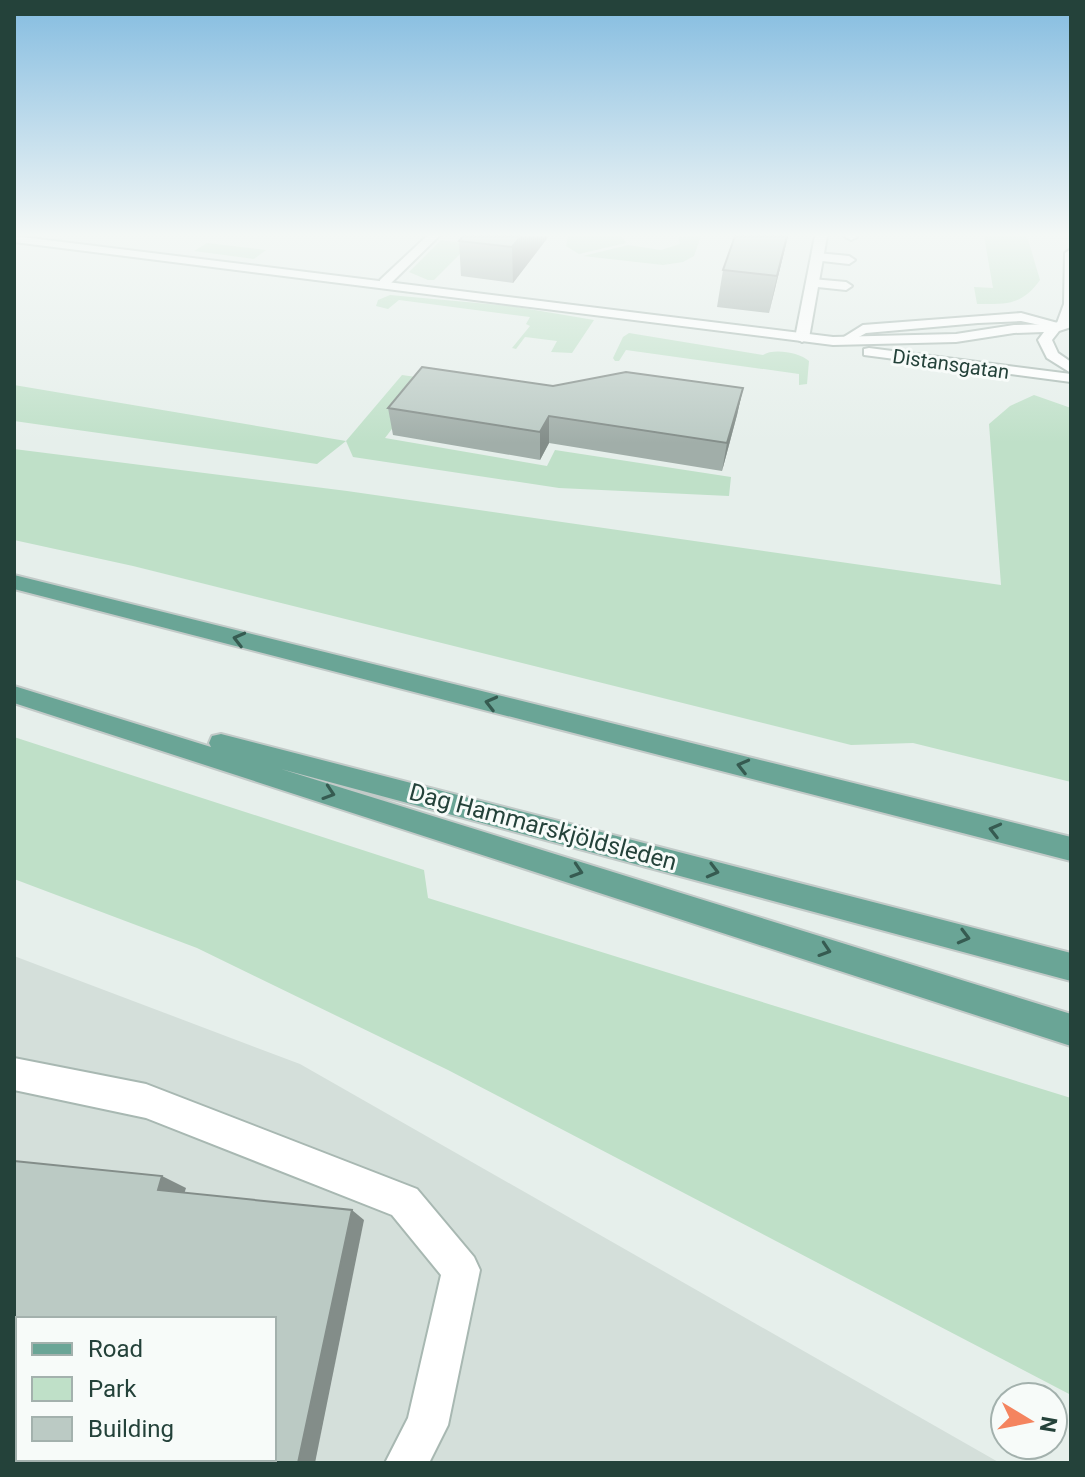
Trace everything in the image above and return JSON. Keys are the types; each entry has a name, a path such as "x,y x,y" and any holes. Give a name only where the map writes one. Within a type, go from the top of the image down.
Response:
{"main road":[{"path":"14,582 1071,849"},
{"path":"14,691 1071,1030"},
{"name":"Dag Hammarskjöldsleden","path":"14,691 1071,967"}],"street":[{"name":"Distansgatan","path":"551,305 802,338 839,340 956,338 1062,324"},
{"path":"802,338 808,305"},
{"path":"1071,305 1062,324 1047,333 1047,347 1052,355 1071,369"},
{"name":"Distansgatan","path":"839,340 867,352 1071,378"},
{"path":"14,1074 146,1101 404,1202 461,1270 427,1425 406,1463"}],"shaded area":[{"path":"14,956 300,1064 989,1457 989,1461 1000,1463 14,1463"}],"green space":[{"path":"376,305 393,305 388,309"},
{"path":"437,305 511,306 594,320 572,353 551,352 557,341 525,337 516,349 512,348 530,326 526,324 530,317"},
{"path":"629,333 763,355 779,351 793,353 809,361 807,384 799,385 799,374 626,350 619,361 615,361 613,358 623,337"},
{"path":"402,375 430,379 385,438 547,466 555,450 731,477 729,496 559,488 353,457 346,441"},
{"path":"14,385 346,441 317,464 14,421"},
{"path":"1034,395 1071,408 1071,782 913,743 851,745 133,566 14,540 14,449 347,491 1001,585 989,424 1010,406"},
{"path":"14,737 424,870 428,898 1071,1098 1071,1395 1069,1381 1044,1381 448,1070 197,948 14,879"}],"building":[{"path":"422,367 553,386 626,372 743,388 727,443 549,416 540,432 388,408"},
{"path":"14,1161 162,1176 158,1190 352,1210 298,1463 14,1463"}]}
